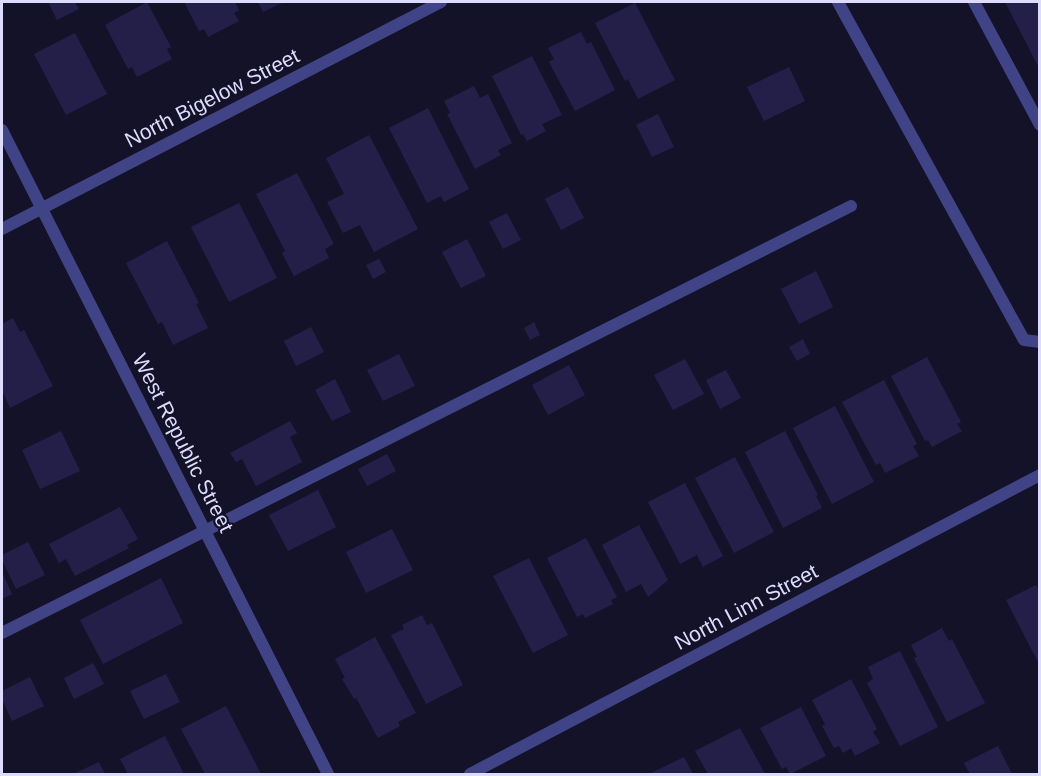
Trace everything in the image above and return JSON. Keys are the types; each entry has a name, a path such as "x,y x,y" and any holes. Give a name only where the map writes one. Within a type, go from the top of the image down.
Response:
{"street":[{"name":"North Bigelow Street","path":"2,229 441,2"},
{"path":"838,2 1024,340 1040,342"},
{"path":"974,2 1034,105 1040,125"},
{"name":"West Republic Street","path":"2,130 328,774"},
{"path":"2,633 851,206"},
{"name":"North Linn Street","path":"470,774 1040,475"}],"building":[{"path":"48,2 75,2 79,9 57,20"},
{"path":"147,2 171,47 167,49 172,59 137,77 132,67 128,69 105,25"},
{"path":"184,2 235,2 239,10 234,13 239,21 208,37 204,29 199,31"},
{"path":"258,2 284,2 263,12"},
{"path":"1005,2 1040,2 1040,70"},
{"path":"635,3 675,80 638,99 628,79 625,81 595,23"},
{"path":"581,32 587,44 591,42 615,90 575,111 549,62 554,59 548,48"},
{"path":"75,33 107,94 66,115 34,54"},
{"path":"532,56 562,115 542,124 546,131 527,141 523,134 521,135 492,76"},
{"path":"789,67 805,101 764,121 747,87"},
{"path":"474,86 480,98 488,94 512,143 498,150 501,155 475,169 447,114 450,113 444,101"},
{"path":"428,108 469,189 444,202 441,196 427,203 389,128"},
{"path":"658,114 674,147 652,157 636,125"},
{"path":"369,135 418,229 374,252 360,225 343,233 327,202 344,194 326,158"},
{"path":"297,173 334,244 325,249 329,258 294,276 282,253 285,251 256,194"},
{"path":"568,187 584,218 561,230 545,199"},
{"path":"239,203 277,278 229,302 191,227"},
{"path":"507,213 521,240 503,249 489,222"},
{"path":"467,239 486,276 461,288 442,252"},
{"path":"167,241 199,303 196,304 208,328 173,345 162,322 158,324 126,263"},
{"path":"379,259 386,272 373,279 366,265"},
{"path":"816,271 833,307 799,324 781,289"},
{"path":"13,318 20,332 24,330 53,386 10,408 2,390 2,324"},
{"path":"534,322 540,335 530,340 524,328"},
{"path":"311,327 324,352 296,366 284,341"},
{"path":"803,339 810,354 797,361 789,347"},
{"path":"399,354 415,386 383,401 367,370"},
{"path":"927,357 961,422 957,424 962,431 932,447 928,440 925,441 891,376"},
{"path":"685,359 704,394 673,410 654,375"},
{"path":"569,365 585,395 548,415 532,385"},
{"path":"726,370 741,398 720,409 706,380"},
{"path":"335,379 351,412 332,421 315,390"},
{"path":"884,380 917,444 913,446 919,456 885,473 880,463 876,465 842,402"},
{"path":"835,406 874,482 832,504 793,428"},
{"path":"290,421 297,433 290,437 302,462 256,486 242,459 236,462 230,453"},
{"path":"61,431 80,471 40,489 22,450"},
{"path":"785,431 818,495 816,496 822,508 783,528 745,452"},
{"path":"387,454 396,471 367,486 358,469"},
{"path":"735,457 774,532 734,553 695,478"},
{"path":"685,483 723,556 703,567 697,555 680,564 648,502"},
{"path":"318,490 336,527 288,551 269,515"},
{"path":"120,507 138,539 127,545 129,548 75,576 66,559 59,563 49,544"},
{"path":"639,525 668,580 648,597 641,584 626,592 602,545"},
{"path":"392,529 413,570 366,593 346,552"},
{"path":"586,538 617,597 611,600 613,604 585,618 583,614 577,617 547,558"},
{"path":"28,542 45,575 16,589 2,560 2,555"},
{"path":"529,558 568,635 533,653 493,576"},
{"path":"2,572 12,594 2,599"},
{"path":"161,578 183,623 103,664 80,620"},
{"path":"1036,585 1040,593 1040,661 1038,662 1006,600"},
{"path":"422,615 427,625 432,623 463,685 426,704 391,635 404,629 402,625"},
{"path":"942,628 949,641 952,639 985,703 947,722 914,658 917,657 911,645"},
{"path":"375,637 416,713 398,722 400,726 378,738 356,698 354,699 342,679 345,678 335,659"},
{"path":"900,651 938,727 900,746 867,683 873,679 868,667"},
{"path":"93,663 104,684 74,699 64,678"},
{"path":"166,674 180,702 144,719 130,691"},
{"path":"30,677 44,706 12,721 2,699 2,691"},
{"path":"851,679 877,729 873,732 880,743 855,756 851,748 843,753 839,746 834,748 822,726 825,724 812,700"},
{"path":"226,706 261,774 205,774 181,729"},
{"path":"801,707 826,756 790,774 786,767 782,769 760,728"},
{"path":"740,728 765,774 708,774 695,751"},
{"path":"165,736 184,774 128,774 120,759"},
{"path":"998,746 1012,774 970,774 964,763"},
{"path":"684,757 693,774 649,774"},
{"path":"99,762 105,774 73,774"}]}
